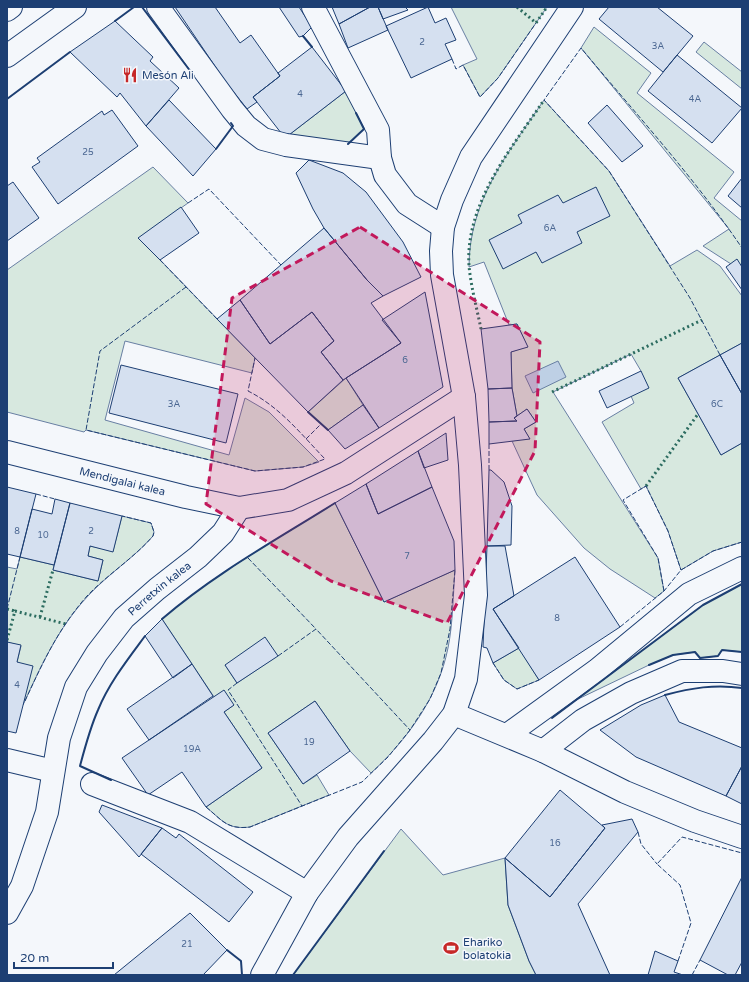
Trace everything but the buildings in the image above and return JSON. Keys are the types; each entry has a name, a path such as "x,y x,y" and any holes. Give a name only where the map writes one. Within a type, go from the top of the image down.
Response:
{"street":[{"path":"7,10 11,7"},
{"path":"7,56 75,7"},
{"path":"158,7 232,109 246,126 263,139 286,145 380,158"},
{"path":"313,7 378,130 380,158 385,174 407,204 443,227"},
{"path":"262,975 308,893 348,836 433,742 454,714 466,680 476,595 470,465 464,397 442,275 441,251 443,227 452,200 472,157 572,7"},
{"path":"239,508 288,500 346,473 464,397"},
{"name":"Mendigalai kalea","path":"7,452 186,497 239,508"},
{"name":"Perretxin kalea","path":"7,914 22,886 47,812 59,738 76,687 97,653 124,618 157,589 198,557 223,533 239,508"},
{"path":"507,735 597,670 689,594 742,568"},
{"path":"543,751 590,716 631,693 682,671 723,671 742,674"},
{"path":"454,714 543,751 625,792 695,821 742,837"},
{"path":"7,760 53,771"},
{"path":"92,784 190,822 308,893"}],"highlighted area":[{"path":"360,227 540,342 535,451 447,623 331,581 206,504 232,298"}],"shaded area":[{"path":"451,7 547,7 498,78 480,97 463,65 477,59"},
{"path":"594,27 651,73 637,93 734,172 714,198 742,221 742,267 731,264 703,246 729,229 581,48"},
{"path":"704,42 742,72 742,89 696,52"},
{"path":"346,91 364,129 345,147 285,138"},
{"path":"544,100 609,171 670,266 697,250 720,266 742,296 742,343 678,378 721,455 742,443 742,542 713,551 681,570 668,531 646,486 641,489 602,422 634,403 631,396 641,371 631,354 553,392 658,558 664,591 655,598 610,569 584,548 537,495 512,441 529,438 524,429 536,422 527,409 517,416 512,388 511,352 527,346 517,324 509,325 484,262 469,267 471,243 476,220 483,199 504,158"},
{"path":"153,167 188,203 139,238 255,358 252,373 125,341 105,420 229,455 245,398 269,412 319,462 303,467 255,471 86,430 84,432 7,412 7,270"},
{"path":"346,378 363,405 328,430 308,412"},
{"path":"335,503 384,602 455,570 450,639 443,666 429,701 409,732 397,747 371,773 350,751 315,701 268,733 303,784 317,775 329,795 250,827 236,827 225,823 206,807 262,768 224,712 234,705 214,697 162,619 224,572","holes":["277,656 237,683 225,665"]},
{"path":"122,516 151,523 154,532 153,536 138,552 104,580 77,608 51,648 23,705 17,662 21,646 7,642 7,567 17,569 20,557 54,565 53,570 98,581 103,560 88,556 90,546 113,551"},
{"path":"742,584 742,652 722,650 718,656 700,658 695,652 673,655 576,700 703,605"},
{"path":"519,648 539,680 517,689 504,680 493,663"},
{"path":"401,829 443,875 505,858 508,905 529,961 536,975 293,975"}],"water":[{"path":"558,361 566,377 533,393 525,376"}],"hedge":[{"path":"517,7 536,23 547,7"},
{"path":"481,329 469,266 470,243 474,221 482,199 493,178 544,100"},
{"path":"552,392 702,320"},
{"path":"646,486 698,414"},
{"path":"40,617 53,570"},
{"path":"7,609 15,611"},
{"path":"7,640 15,611 66,624"}],"fence":[{"path":"452,59 456,69 463,65 480,97 498,78 536,23"},
{"path":"720,355 690,298 609,171 544,100 581,48 664,146 724,222 742,248"},
{"path":"188,203 209,189 281,265"},
{"path":"160,260 217,319"},
{"path":"186,287 100,351 86,430 255,471 303,467 325,459 280,413 260,397 248,391 255,358"},
{"path":"306,439 321,424"},
{"path":"489,444 489,470"},
{"path":"664,591 658,558 623,500 646,486 668,531 681,570"},
{"path":"36,494 55,499"},
{"path":"25,701 59,633 77,608 95,588 138,552 153,536 154,532 151,523 122,516"},
{"path":"620,627 664,591 681,570 713,551 742,542"},
{"path":"7,609 20,557"},
{"path":"248,558 316,629"},
{"path":"206,807 225,823 242,828 250,827 362,782 388,757 410,730 430,699 441,673 450,629 455,570"},
{"path":"278,656 316,629 410,730"},
{"path":"493,663 504,680 517,689 539,680"},
{"path":"237,683 228,690 302,806"},
{"path":"638,832 641,844 657,864"},
{"path":"678,961 691,923 680,885 657,864 682,837 742,853"},
{"path":"692,975 700,960"}],"wall":[{"path":"115,21 134,7"},
{"path":"142,7 194,76"},
{"path":"303,36 312,47"},
{"path":"7,99 70,52"},
{"path":"348,144 364,129 356,113"},
{"path":"216,149 233,126 231,123"},
{"path":"308,412 328,430"},
{"path":"162,619 224,572 335,503"},
{"path":"552,718 703,605 742,584"},
{"path":"111,780 80,766 90,731 102,700 119,672 145,636"},
{"path":"649,665 673,655 695,652 700,658 718,656 722,650 742,652"},
{"path":"665,695 703,687 722,686 742,688"},
{"path":"293,975 384,851"},
{"path":"227,950 241,961 242,975"}],"place":[{"name":"Mesón Ali","path":"130,75"},
{"name":"Ehariko bolatokia","path":"451,948"}]}
